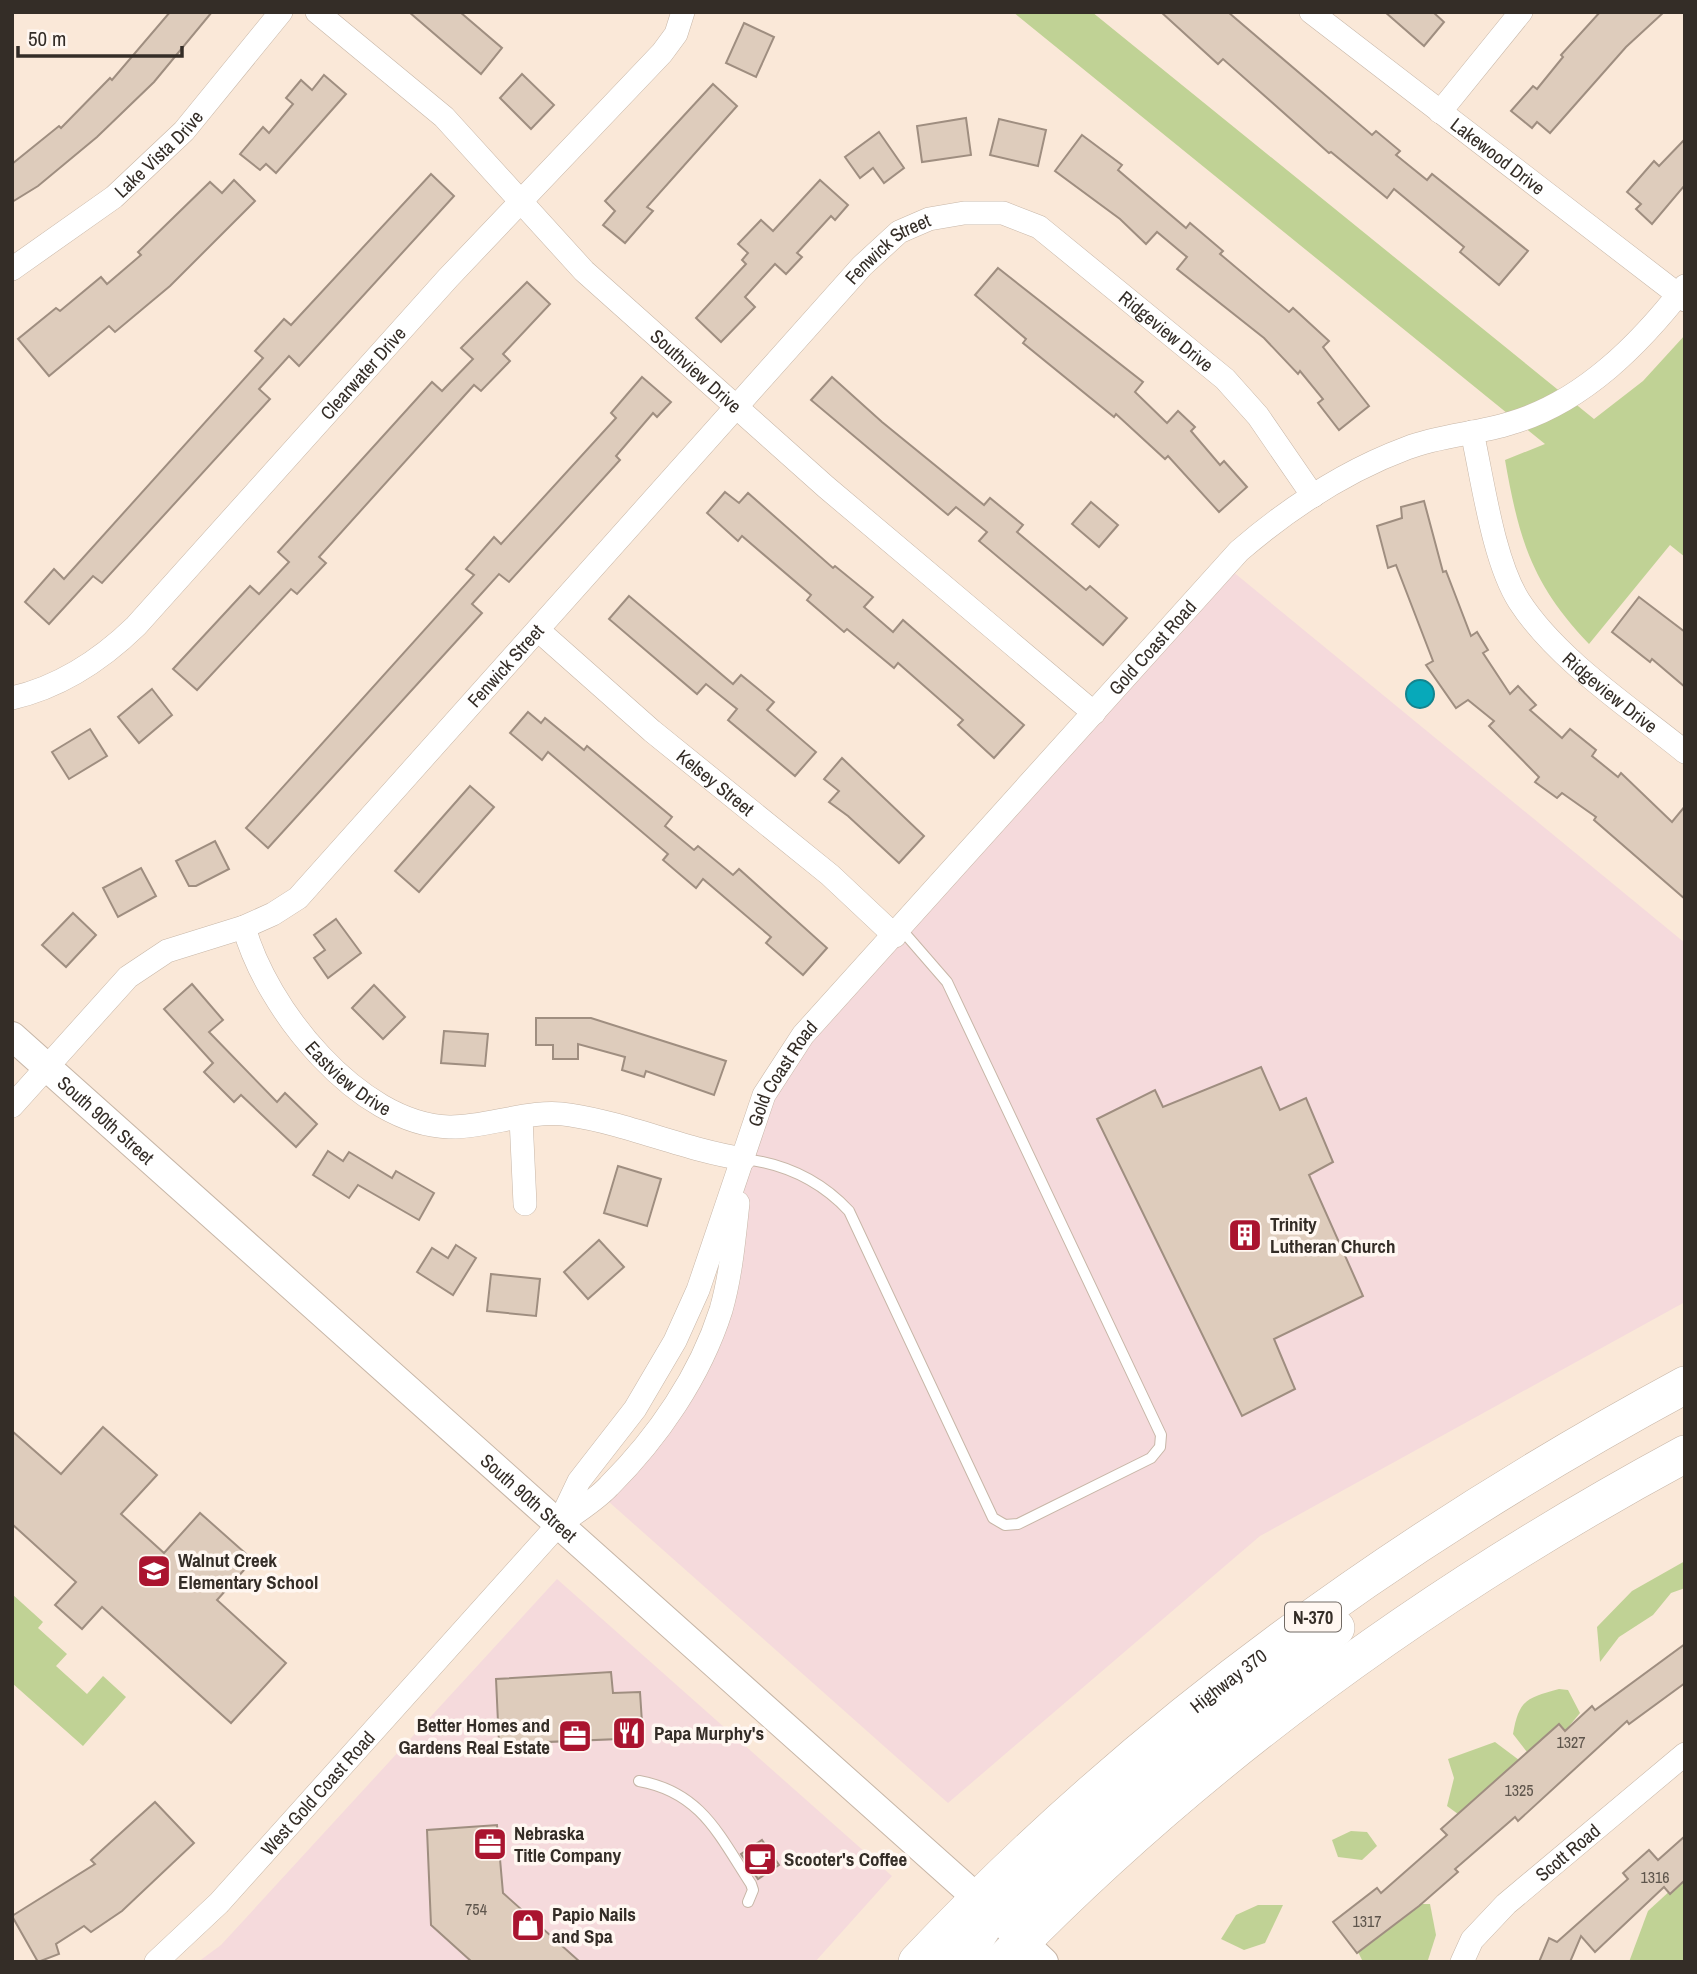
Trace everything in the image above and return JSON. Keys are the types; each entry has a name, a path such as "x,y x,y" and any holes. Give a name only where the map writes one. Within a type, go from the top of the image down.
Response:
{"highway":[{"name":"Highway 370","path":"917,1962 984,1905 1079,1804 1248,1665 1362,1580 1489,1498 1685,1385"},
{"path":"1023,1955 1110,1856 1289,1707 1413,1620 1550,1531 1685,1454"},
{"path":"1023,1955 1020,1907 1042,1876 1141,1789 1489,1498"},
{"path":"961,1962 984,1905"}],"street":[{"name":"Lake Vista Drive","path":"12,269 114,197 184,131 281,12"},
{"name":"Southview Drive","path":"317,12 444,117 576,264 825,487 1094,713"},
{"name":"Clearwater Drive","path":"12,698 61,681 116,645 136,626 448,278 662,53 676,34 683,12"},
{"name":"Lakewood Drive","path":"1311,12 1683,294"},
{"path":"1440,112 1521,12"},
{"name":"Fenwick Street","path":"12,1106 128,977 167,951 244,926 273,914 298,898 863,266 899,232 929,219 982,212"},
{"name":"Ridgeview Drive","path":"982,212 1003,213 1039,227 1225,379 1286,453 1313,496"},
{"name":"Gold Coast Road","path":"558,1525 579,1481 635,1409 675,1341 698,1290 764,1095 782,1064 803,1035 1239,551 1273,522 1363,466 1410,447 1512,423 1549,407 1600,377 1683,294"},
{"name":"Ridgeview Drive","path":"1472,432 1499,550 1518,600 1546,635 1580,666 1685,752"},
{"name":"Kelsey Street","path":"538,630 652,731 898,932"},
{"name":"Eastview Drive","path":"244,926 257,966 296,1027 331,1066 373,1100 409,1121 449,1127 567,1114 744,1159"},
{"name":"South 90th Street","path":"12,1036 984,1905 1023,1955"},
{"path":"521,1118 525,1203"},
{"name":"Gold Coast Road","path":"558,1525 617,1478 651,1440 692,1377 721,1310 729,1278 744,1159"},
{"name":"West Gold Coast Road","path":"156,1962 219,1903 558,1525"},
{"name":"Scott Road","path":"1462,1962 1472,1940 1506,1904 1685,1754"}],"lane":[{"path":"744,1159 765,1161 816,1181 849,1211 993,1518 1005,1525 1018,1524 1151,1458 1160,1447 1161,1435 947,982 898,932"},
{"path":"639,1782 672,1790 707,1817 751,1884 753,1890 748,1902"}],"shaded area":[{"path":"1226,566 1685,943 1685,1302 1260,1536 948,1803 600,1494 707,1346 744,1159 764,1095"},
{"path":"557,1579 892,1876 815,1962 198,1962 221,1945"}],"green space":[{"path":"1013,12 1092,12 1594,419 1643,381 1685,335 1685,557 1670,545 1589,644 1541,581 1523,538 1510,488 1505,460 1545,444"},
{"path":"1685,1561 1685,1588 1671,1593 1653,1615 1619,1637 1600,1662 1597,1627 1632,1591"},
{"path":"12,1594 43,1622 38,1628 67,1654 56,1666 87,1694 103,1676 126,1697 83,1746 12,1683"},
{"path":"1559,1689 1568,1690 1580,1713 1565,1731 1559,1724 1527,1752 1513,1734 1521,1707 1532,1698"},
{"path":"1495,1742 1519,1760 1458,1814 1447,1806 1454,1778 1448,1759"},
{"path":"1351,1831 1367,1832 1377,1846 1362,1860 1338,1857 1332,1840"},
{"path":"1685,1877 1685,1962 1629,1962 1648,1911"},
{"path":"1396,1904 1430,1904 1436,1935 1428,1960 1363,1962 1358,1952"},
{"path":"1258,1905 1283,1905 1265,1943 1244,1950 1221,1939 1236,1915"}],"water":[{"path":"1420,680 1430,684 1434,694 1430,704 1420,708 1410,704 1406,694 1410,684"}],"building":[{"path":"170,12 212,12 154,82 97,137 38,186 12,202 12,164 59,126 61,128 110,78 112,80"},
{"path":"409,12 460,12 502,48 481,74"},
{"path":"1161,12 1228,12 1372,135 1376,131 1400,151 1396,155 1427,180 1432,174 1528,251 1499,285 1460,252 1464,247 1394,189 1387,198 1329,153 1223,59 1218,64"},
{"path":"1385,12 1433,12 1444,22 1424,46"},
{"path":"1600,12 1664,12 1626,47 1550,133 1537,122 1532,128 1511,111 1533,86 1537,89 1563,57 1561,55"},
{"path":"744,23 774,37 756,77 726,63"},
{"path":"522,74 554,105 531,129 500,98"},
{"path":"324,75 346,94 276,173 266,164 260,170 240,154 263,127 269,133 293,104 286,98 301,80 312,90"},
{"path":"713,84 737,106 647,207 653,211 625,243 603,225 615,211 605,201"},
{"path":"966,118 971,155 922,162 917,126"},
{"path":"999,119 1046,130 1038,166 990,155"},
{"path":"879,132 904,168 884,183 873,168 860,178 845,157"},
{"path":"1082,135 1122,165 1118,170 1186,228 1190,223 1223,251 1220,254 1289,312 1293,308 1329,341 1323,347 1369,406 1339,430 1318,403 1323,399 1300,371 1298,374 1264,338 1177,269 1187,257 1157,232 1146,244 1120,219 1055,171"},
{"path":"1685,139 1685,185 1652,224 1636,209 1641,204 1627,192 1654,161 1659,166"},
{"path":"431,174 454,196 299,366 289,356 259,389 270,399 102,583 93,576 49,624 25,602 54,569 64,579 263,358 255,351 284,319 291,325"},
{"path":"234,180 255,201 170,286 115,332 109,326 49,376 18,339 56,308 60,311 101,277 107,284 141,255 138,252 210,182 222,193"},
{"path":"820,180 848,205 835,220 831,216 797,253 802,257 786,274 775,264 745,297 755,307 721,342 696,318 746,264 742,260 748,253 738,244 761,220 773,231"},
{"path":"998,268 1143,382 1135,392 1167,423 1178,411 1195,427 1191,431 1220,465 1224,461 1247,487 1219,512 1168,456 1165,459 1116,414 1114,417 1023,343 1026,339 975,295"},
{"path":"527,282 550,304 503,354 510,361 481,391 474,385 319,557 326,563 297,594 291,589 197,690 173,669 250,586 259,594 289,562 278,552 432,382 442,391 473,359 461,348"},
{"path":"642,377 671,402 657,417 653,413 616,456 620,460 509,582 499,574 472,604 482,613 268,848 246,828 474,575 466,569 494,537 501,544 616,418 611,413"},
{"path":"832,377 882,422 984,505 990,498 1023,525 1017,532 1086,590 1090,586 1127,618 1103,645 979,541 987,532 956,507 948,515 811,400"},
{"path":"725,492 739,503 748,493 833,568 835,566 873,597 864,607 893,632 903,620 1024,725 994,758 958,725 963,720 898,663 894,668 847,629 844,632 807,600 811,595 742,536 738,541 707,513"},
{"path":"1424,501 1443,572 1446,571 1471,636 1477,632 1488,650 1483,653 1510,694 1518,686 1536,705 1530,710 1562,738 1570,729 1596,750 1592,756 1618,777 1621,773 1672,822 1685,806 1685,899 1594,820 1596,817 1562,793 1557,798 1535,782 1539,777 1489,726 1494,721 1468,700 1456,708 1426,665 1433,661 1396,565 1388,568 1377,526 1402,518 1401,507"},
{"path":"1091,502 1118,525 1099,547 1072,524"},
{"path":"629,596 733,684 741,675 774,702 767,710 816,752 795,776 728,720 737,709 706,684 697,694 609,619"},
{"path":"1639,597 1685,632 1685,687 1652,659 1650,662 1612,632"},
{"path":"152,689 172,715 139,743 118,717"},
{"path":"528,712 541,723 545,718 584,750 587,746 672,817 665,826 694,850 698,846 733,875 739,869 827,948 803,975 766,943 771,937 703,879 696,888 663,860 668,854 548,752 542,760 510,733"},
{"path":"90,729 107,756 69,779 52,752"},
{"path":"842,758 924,836 899,863 829,802 839,791 824,779"},
{"path":"470,786 494,807 419,892 395,871"},
{"path":"215,841 229,869 196,886 189,886 176,861"},
{"path":"141,868 156,896 118,917 103,888"},
{"path":"73,913 96,935 66,967 42,945"},
{"path":"336,919 361,953 328,978 314,958 325,950 314,935"},
{"path":"192,984 223,1020 209,1032 277,1102 285,1093 317,1124 296,1147 241,1095 234,1102 204,1072 213,1063 164,1009"},
{"path":"374,985 405,1017 383,1039 352,1008"},
{"path":"536,1018 591,1018 726,1061 714,1095 646,1071 644,1077 622,1070 625,1057 578,1044 578,1059 553,1059 553,1045 536,1045"},
{"path":"444,1031 488,1034 485,1066 441,1063"},
{"name":"Trinity Lutheran Church","path":"1261,1067 1280,1110 1306,1098 1333,1162 1309,1175 1363,1296 1274,1339 1295,1389 1242,1416 1097,1119 1155,1090 1163,1107"},
{"path":"328,1151 343,1161 349,1152 392,1178 396,1171 434,1193 419,1220 358,1185 349,1198 313,1175"},
{"path":"618,1166 661,1179 647,1226 604,1213"},
{"path":"599,1240 624,1267 588,1299 564,1272"},
{"path":"456,1245 476,1258 453,1295 417,1272 432,1248 448,1258"},
{"path":"491,1274 540,1279 536,1316 487,1311"},
{"name":"Walnut Creek Elementary School","path":"103,1427 157,1475 121,1514 164,1553 200,1513 253,1560 217,1600 286,1663 231,1723 102,1607 82,1629 55,1605 76,1582 12,1524 12,1431 61,1474"},
{"path":"1685,1644 1685,1683 1629,1724 1627,1721 1518,1821 1515,1817 1455,1869 1458,1872 1419,1906 1357,1953 1333,1922 1377,1888 1381,1893 1447,1835 1441,1829 1559,1724 1565,1731 1592,1706 1595,1710"},
{"path":"611,1672 613,1693 640,1692 643,1738 499,1744 496,1679"},
{"path":"155,1802 194,1843 122,1911 91,1932 84,1926 56,1944 59,1954 38,1962 12,1916 95,1864 91,1860"},
{"path":"497,1825 503,1893 580,1962 472,1962 431,1925 427,1830"},
{"path":"1685,1836 1685,1880 1670,1894 1664,1887 1595,1952 1581,1936 1570,1962 1539,1962 1549,1938 1557,1942 1628,1879 1623,1873 1649,1850 1658,1860"},
{"name":"Scooter's Coffee","path":"762,1840 779,1865 758,1879 741,1854"}],"place":[{"name":"Trinity Lutheran Church","path":"1245,1235"},
{"name":"Walnut Creek Elementary School","path":"154,1571"},
{"name":"Papa Murphy's","path":"629,1733"},
{"name":"Better Homes and Gardens Real Estate","path":"575,1736"},
{"name":"Nebraska Title Company","path":"490,1844"},
{"name":"Scooter's Coffee","path":"760,1859"},
{"name":"Papio Nails and Spa","path":"528,1925"}]}
